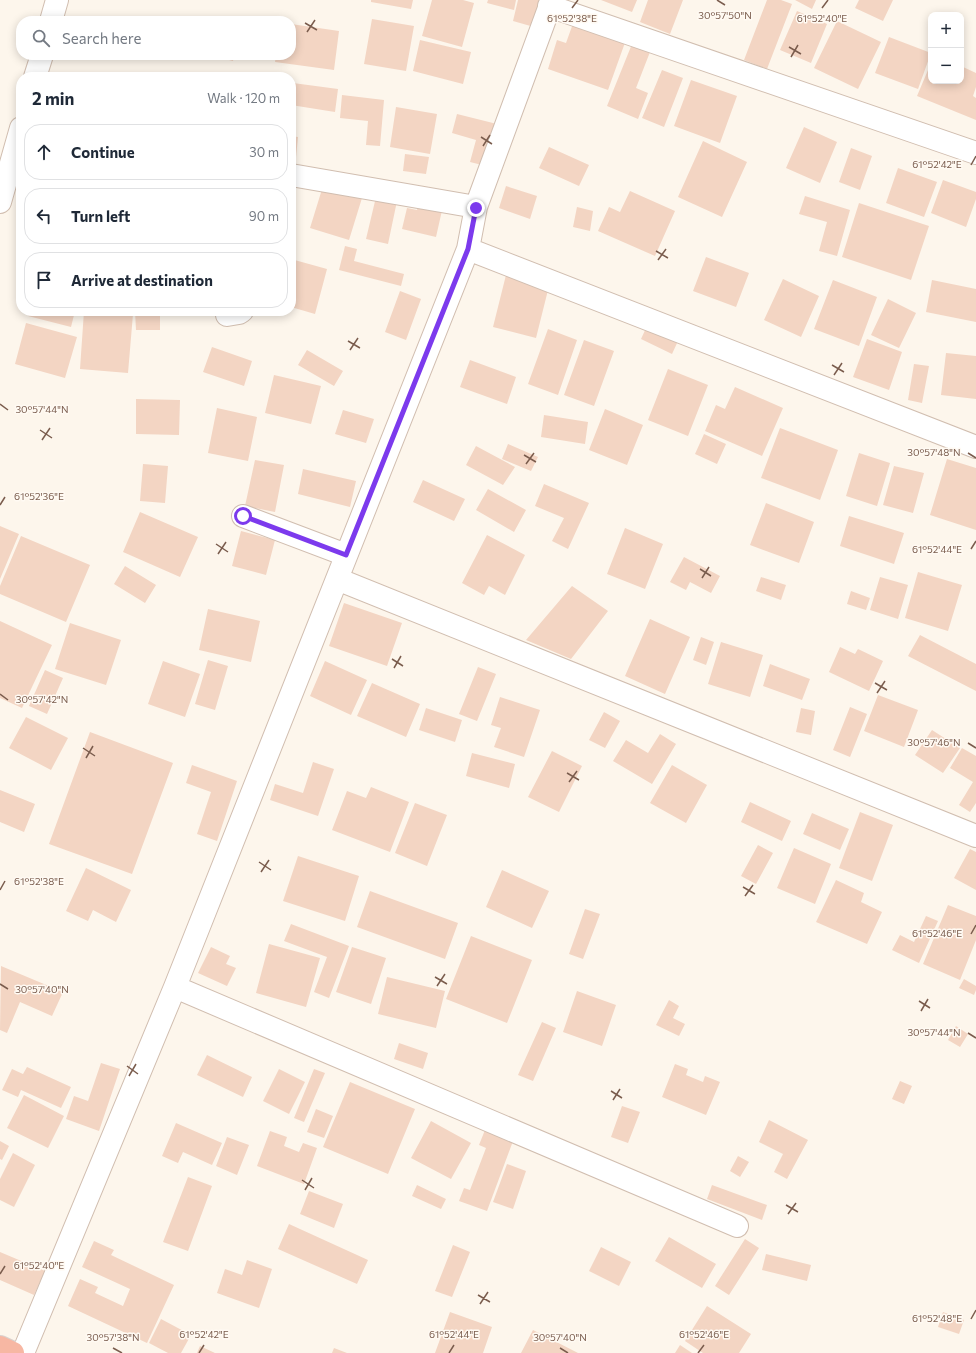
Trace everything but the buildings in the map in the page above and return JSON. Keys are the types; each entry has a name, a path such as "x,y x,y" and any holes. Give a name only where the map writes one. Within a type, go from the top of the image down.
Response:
{"highway":[{"path":"0,1347 13,1353"}],"street":[{"path":"52,16 57,0"},
{"path":"23,1353 175,987 468,249 476,208 550,3 976,153"},
{"path":"37,72 40,60"},
{"path":"0,202 16,146"},
{"path":"296,176 476,208"},
{"path":"468,249 976,447"},
{"path":"243,516 346,555"},
{"path":"336,579 976,836"},
{"path":"175,987 737,1226"}],"route":[{"path":"243,516 346,555 468,249 476,208"}]}
